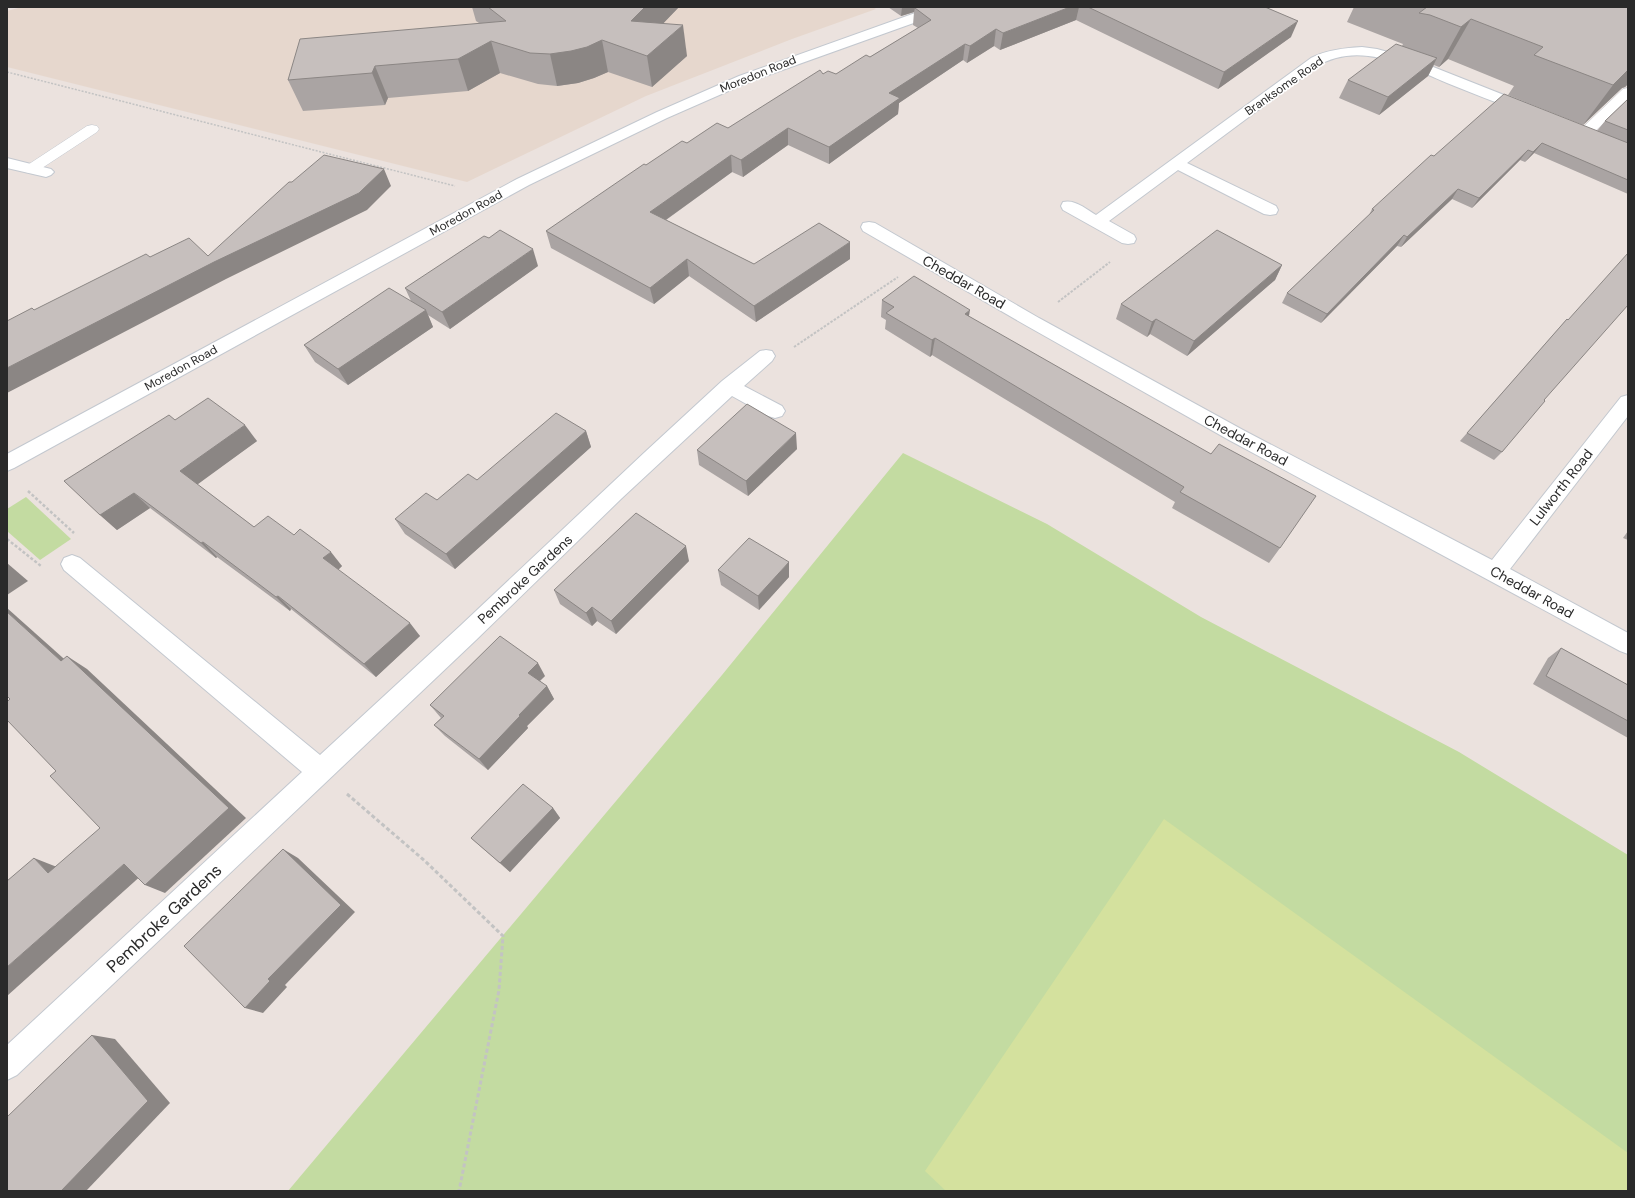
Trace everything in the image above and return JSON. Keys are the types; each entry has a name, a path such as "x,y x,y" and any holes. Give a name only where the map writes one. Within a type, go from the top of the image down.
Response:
{"street":[{"name":"Moredon Road","path":"7,463 537,176 662,115 744,79 945,7"},
{"name":"Branksome Road","path":"1097,222 1317,61 1328,55 1338,53 1371,52 1395,57 1542,116"},
{"path":"1571,127 1599,138"},
{"path":"7,163 38,170"},
{"path":"1176,163 1270,210"},
{"path":"1070,206 1128,239"},
{"name":"Cheddar Road","path":"870,227 1033,322 1236,436 1495,572 1628,644"},
{"name":"Pembroke Gardens","path":"7,1065 639,470 730,386 766,356"},
{"path":"730,386 775,411"},
{"name":"Lulworth Road","path":"1495,572 1628,402"},
{"path":"72,564 320,771"}],"lane":[{"path":"1585,133 1628,92"},
{"path":"38,170 92,129"}],"path":[{"path":"7,72 457,186"},
{"path":"1033,322 1133,243 1128,239"},
{"path":"766,356 784,354 925,259"},
{"path":"7,539 41,567 72,564 80,538 28,491"},
{"path":"320,771 425,861 503,936 499,990 459,1191"}],"shaded area":[{"path":"22,7 873,7 876,9 792,39 646,96 467,182 7,67 7,11"}],"green space":[{"path":"903,453 1047,524 1201,617 1459,752 1628,855 1628,1191 288,1191 722,675"},
{"path":"26,497 71,539 40,560 7,531 7,509"},
{"path":"1164,819 1628,1153 1628,1191 946,1191 925,1171"}],"building":[{"path":"488,7 645,7 631,21 683,25 647,56 602,40 587,47 550,54 530,53 491,41 458,59 375,66 372,73 288,80 300,39 506,21"},
{"path":"1070,7 1003,33 996,29 970,46 965,44 889,93 900,98 829,147 788,128 741,160 731,155 650,212 754,264 819,223 850,242 754,306 687,259 650,288 546,231 644,164 646,165 682,141 687,143 717,123 728,128 820,70 823,74 828,71 836,74 866,55 870,57 931,20 915,8"},
{"path":"1088,7 1265,7 1298,21 1224,72"},
{"path":"1427,7 1628,7 1628,70 1613,85 1534,55 1543,47 1471,19 1461,27 1430,15 1419,13"},
{"path":"1396,44 1437,58 1388,97 1348,80"},
{"path":"1504,94 1628,143 1628,180 1542,143 1533,152 1528,150 1479,198 1458,189 1407,237 1404,235 1327,314 1287,293 1374,210 1372,209 1431,155 1434,156"},
{"path":"1628,99 1628,130 1605,121"},
{"path":"324,155 384,169 359,193 214,262 7,368 7,321 32,308 34,310 146,254 150,257 189,238 208,256 289,182 292,182"},
{"path":"500,230 533,249 442,312 405,288 484,236 489,238"},
{"path":"1217,230 1282,265 1194,341 1156,319 1152,322 1121,304"},
{"path":"1628,253 1628,305 1544,400 1545,401 1502,452 1467,433 1567,319 1568,320"},
{"path":"914,276 970,310 965,314 1211,454 1219,444 1316,496 1280,548 1180,492 1184,487 935,338 932,340 886,313 894,307 882,300"},
{"path":"389,288 426,310 338,369 304,345"},
{"path":"208,398 245,425 180,471 254,527 268,516 294,535 300,529 331,552 323,558 410,623 364,664 278,596 276,597 203,542 201,543 134,493 100,515 64,481 169,415 175,420"},
{"path":"747,404 796,433 746,481 697,450"},
{"path":"556,413 586,431 446,554 395,519 426,493 437,500 468,474 477,480"},
{"path":"636,513 686,546 611,621 592,607 586,613 554,590"},
{"path":"749,538 789,562 758,596 718,570"},
{"path":"7,612 61,661 67,656 229,808 145,885 124,864 7,967 7,881 34,858 48,873 100,828 50,776 56,771 7,720 7,702 10,699 7,696"},
{"path":"500,636 538,663 528,673 547,686 479,759 434,725 444,716 430,705"},
{"path":"1561,648 1628,685 1628,721 1546,676"},
{"path":"523,784 553,808 500,863 471,838"},
{"path":"283,849 341,905 268,979 270,981 245,1008 184,946"},
{"path":"92,1035 148,1101 61,1191 7,1191 7,1117"}]}
